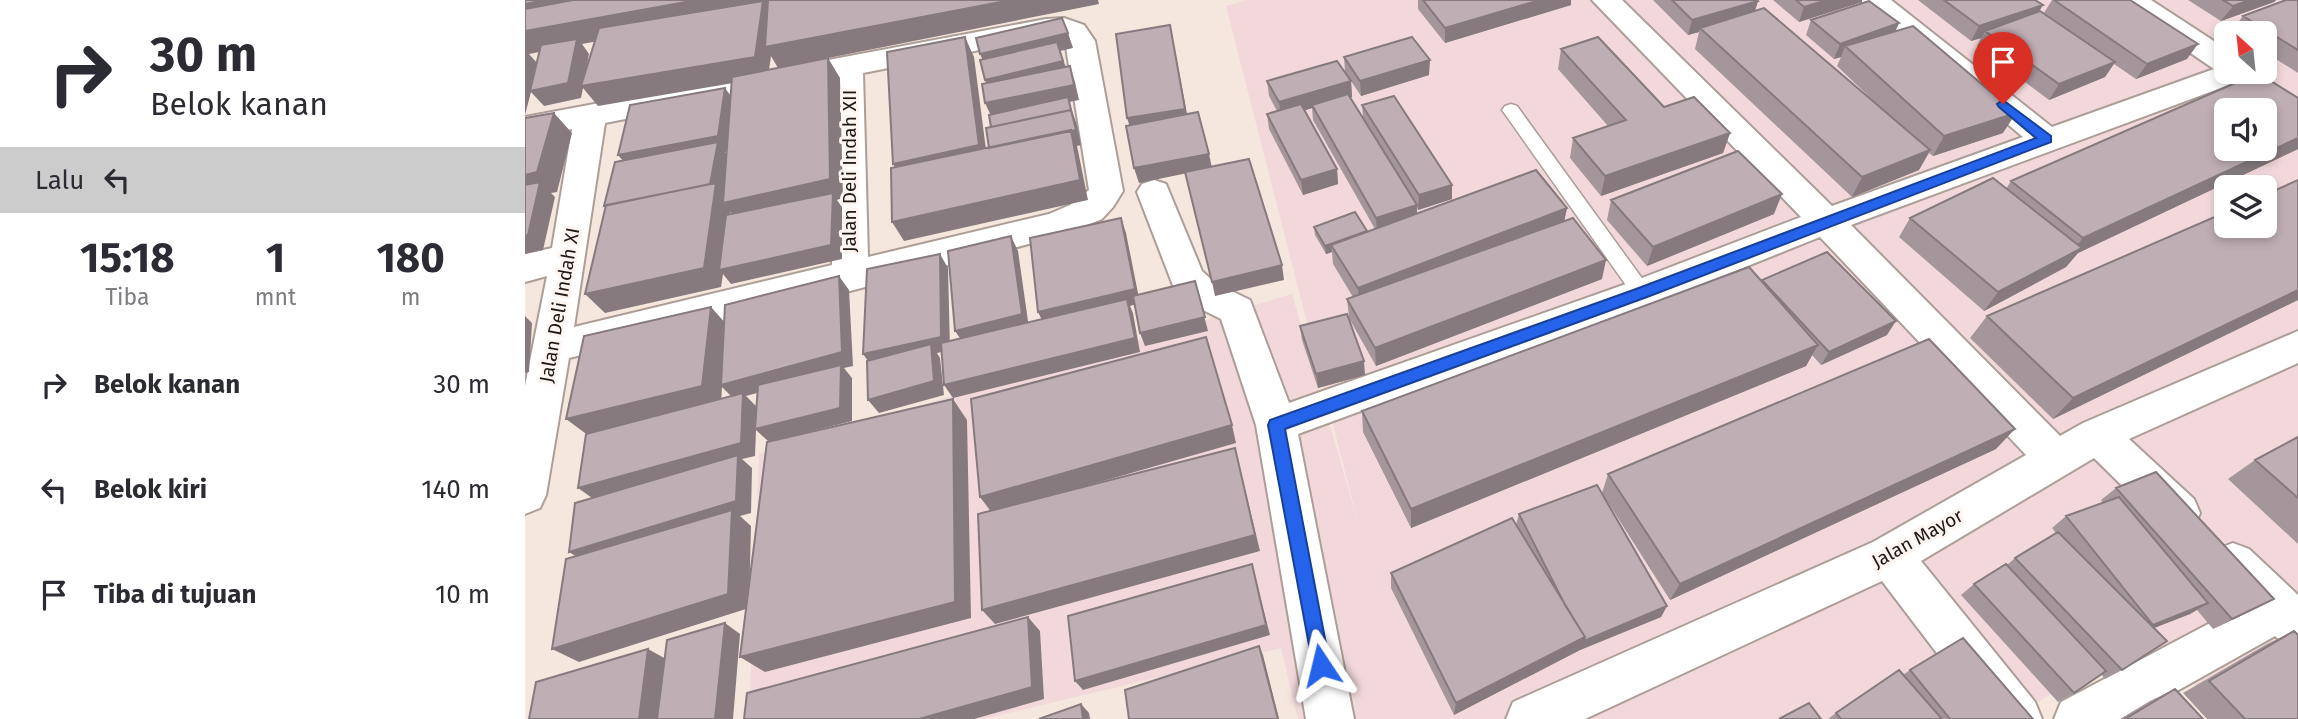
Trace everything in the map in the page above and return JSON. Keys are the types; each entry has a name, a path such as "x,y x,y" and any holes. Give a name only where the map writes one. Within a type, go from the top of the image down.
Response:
{"street":[{"path":"1606,0 1826,221 2056,460"},
{"path":"1874,0 2046,139"},
{"path":"2132,0 2214,55"},
{"path":"525,128 1056,27 1074,31 1080,41 1106,191 1095,207 1072,220 1051,226 553,348"},
{"name":"Jalan Deli Indah XII","path":"848,66 849,277"},
{"path":"1276,425 1642,293 2046,139 2220,84"},
{"name":"Jalan Deli Indah XI","path":"525,495 553,348 590,115"},
{"path":"1154,192 1187,278 1202,293 1237,310 1276,425 1330,719"},
{"path":"525,268 568,257"},
{"name":"Jalan Mayor","path":"1530,719 1889,556 2097,435 2298,346"},
{"path":"2078,719 2164,694 2278,624 2097,435"},
{"path":"1889,556 2018,719"}],"lane":[{"path":"1511,110 1642,293"}],"shaded area":[{"path":"1247,0 2298,0 2298,719 2225,719 2150,634 2010,719 1298,719 1281,648 984,719 749,719 759,454 1292,294 1359,526 1226,6"}],"building":[{"path":"525,0 545,0 525,4"},
{"path":"573,0 697,0 525,31 525,9"},
{"path":"768,0 1011,0 765,47"},
{"path":"1423,0 1540,0 1445,28"},
{"path":"1672,0 1757,0 1758,1 1692,20"},
{"path":"1796,0 1827,0 1804,7"},
{"path":"1944,0 2035,0 2043,5 1979,26"},
{"path":"2054,0 2130,0 2198,44 2147,64"},
{"path":"2223,0 2250,0 2233,6"},
{"path":"2286,0 2298,0 2298,50 2277,37 2277,21 2251,21 2243,16"},
{"path":"763,1 755,57 581,86 599,28"},
{"path":"1869,1 1899,23 1840,44 1811,20"},
{"path":"1764,8 1930,150 1862,177 1700,28"},
{"path":"2040,11 2115,62 2059,84 1985,31"},
{"path":"1062,18 1068,33 980,54 976,38"},
{"path":"1170,25 1185,109 1127,118 1116,34"},
{"path":"1913,26 2016,113 1944,136 1845,46"},
{"path":"965,37 979,145 893,164 887,52"},
{"path":"1412,37 1430,60 1360,81 1344,57"},
{"path":"1598,37 1664,107 1694,97 1730,133 1605,176 1573,138 1626,120 1561,49"},
{"path":"577,39 568,83 530,91 541,45"},
{"path":"1057,42 1063,61 985,80 980,60"},
{"path":"828,58 830,179 723,203 732,77"},
{"path":"1337,61 1351,81 1279,102 1267,81"},
{"path":"1070,66 1074,85 985,103 982,84"},
{"path":"2233,84 2276,84 2298,98 2298,138 2277,148 2277,98 2214,98 2214,161 2249,161 2083,238 2011,181"},
{"path":"725,88 718,136 618,155 630,105"},
{"path":"1348,94 1417,205 1376,218 1312,105"},
{"path":"1394,96 1452,185 1419,195 1362,105"},
{"path":"1068,97 1071,110 991,127 989,115"},
{"path":"1301,104 1337,169 1301,180 1267,114"},
{"path":"1071,110 1076,130 989,148 986,128"},
{"path":"1198,112 1209,154 1134,168 1126,126"},
{"path":"554,113 537,172 525,175 525,118"},
{"path":"1071,130 1080,180 892,222 891,168"},
{"path":"718,142 710,184 604,206 615,162"},
{"path":"1738,151 1782,194 1653,247 1611,200"},
{"path":"1249,159 1282,265 1212,282 1185,172"},
{"path":"1536,170 1567,208 1358,288 1331,245"},
{"path":"1993,178 2082,248 1998,292 1910,218"},
{"path":"2298,180 2298,290 2073,398 1987,316 2214,217 2214,238 2277,238 2277,190"},
{"path":"540,182 528,235 525,236 525,185"},
{"path":"716,183 704,268 585,294 606,205"},
{"path":"833,193 831,245 719,270 726,215"},
{"path":"1355,212 1367,231 1325,246 1314,227"},
{"path":"1121,218 1135,289 1038,312 1030,238"},
{"path":"1573,218 1606,260 1375,348 1347,299"},
{"path":"1011,236 1022,314 955,331 948,251"},
{"path":"1827,252 1896,321 1829,352 1762,280"},
{"path":"940,254 941,337 863,354 867,269"},
{"path":"1749,267 1818,345 1411,509 1362,411"},
{"path":"839,276 842,352 721,385 725,305"},
{"path":"1195,281 1205,317 1140,333 1133,296"},
{"path":"1127,299 1135,338 944,385 941,343"},
{"path":"711,307 702,386 566,419 584,336"},
{"path":"1347,314 1364,361 1316,374 1300,326"},
{"path":"1206,337 1232,425 980,497 971,399"},
{"path":"1929,339 2015,429 1680,584 1608,474"},
{"path":"931,344 934,381 868,400 867,361"},
{"path":"841,365 840,408 755,429 758,385"},
{"path":"743,393 741,443 578,488 586,434"},
{"path":"953,399 955,602 740,657 767,442"},
{"path":"2298,437 2298,498 2255,460"},
{"path":"1235,448 1255,535 982,610 978,514"},
{"path":"738,455 736,501 569,552 575,503"},
{"path":"2156,472 2274,599 2232,619 2116,488"},
{"path":"1597,485 1667,606 1584,641 1585,637 1565,605 1519,514"},
{"path":"2119,497 2208,603 2153,625 2066,516"},
{"path":"732,510 728,594 552,649 566,559"},
{"path":"1512,518 1585,637 1456,703 1391,573"},
{"path":"2058,532 2167,641 2122,670 2015,558"},
{"path":"1252,564 1266,625 1075,681 1068,616"},
{"path":"2006,564 2106,671 2074,693 1974,584"},
{"path":"1028,617 1032,687 919,719 744,719 747,693"},
{"path":"725,623 715,719 657,719 667,640"},
{"path":"2294,631 2298,635 2298,719 2245,719 2209,681"},
{"path":"1963,638 2033,719 1950,719 1910,670"},
{"path":"1259,646 1278,719 1129,719 1125,690"},
{"path":"648,649 639,719 529,719 536,682"},
{"path":"1899,670 1942,719 1841,719 1836,713"},
{"path":"2175,689 2203,719 2125,719"},
{"path":"1809,703 1821,719 1779,719"},
{"path":"1081,704 1083,719 1039,719"}],"route":[{"path":"1321,665 1276,425 1642,293 2046,139 2003,104"}]}
